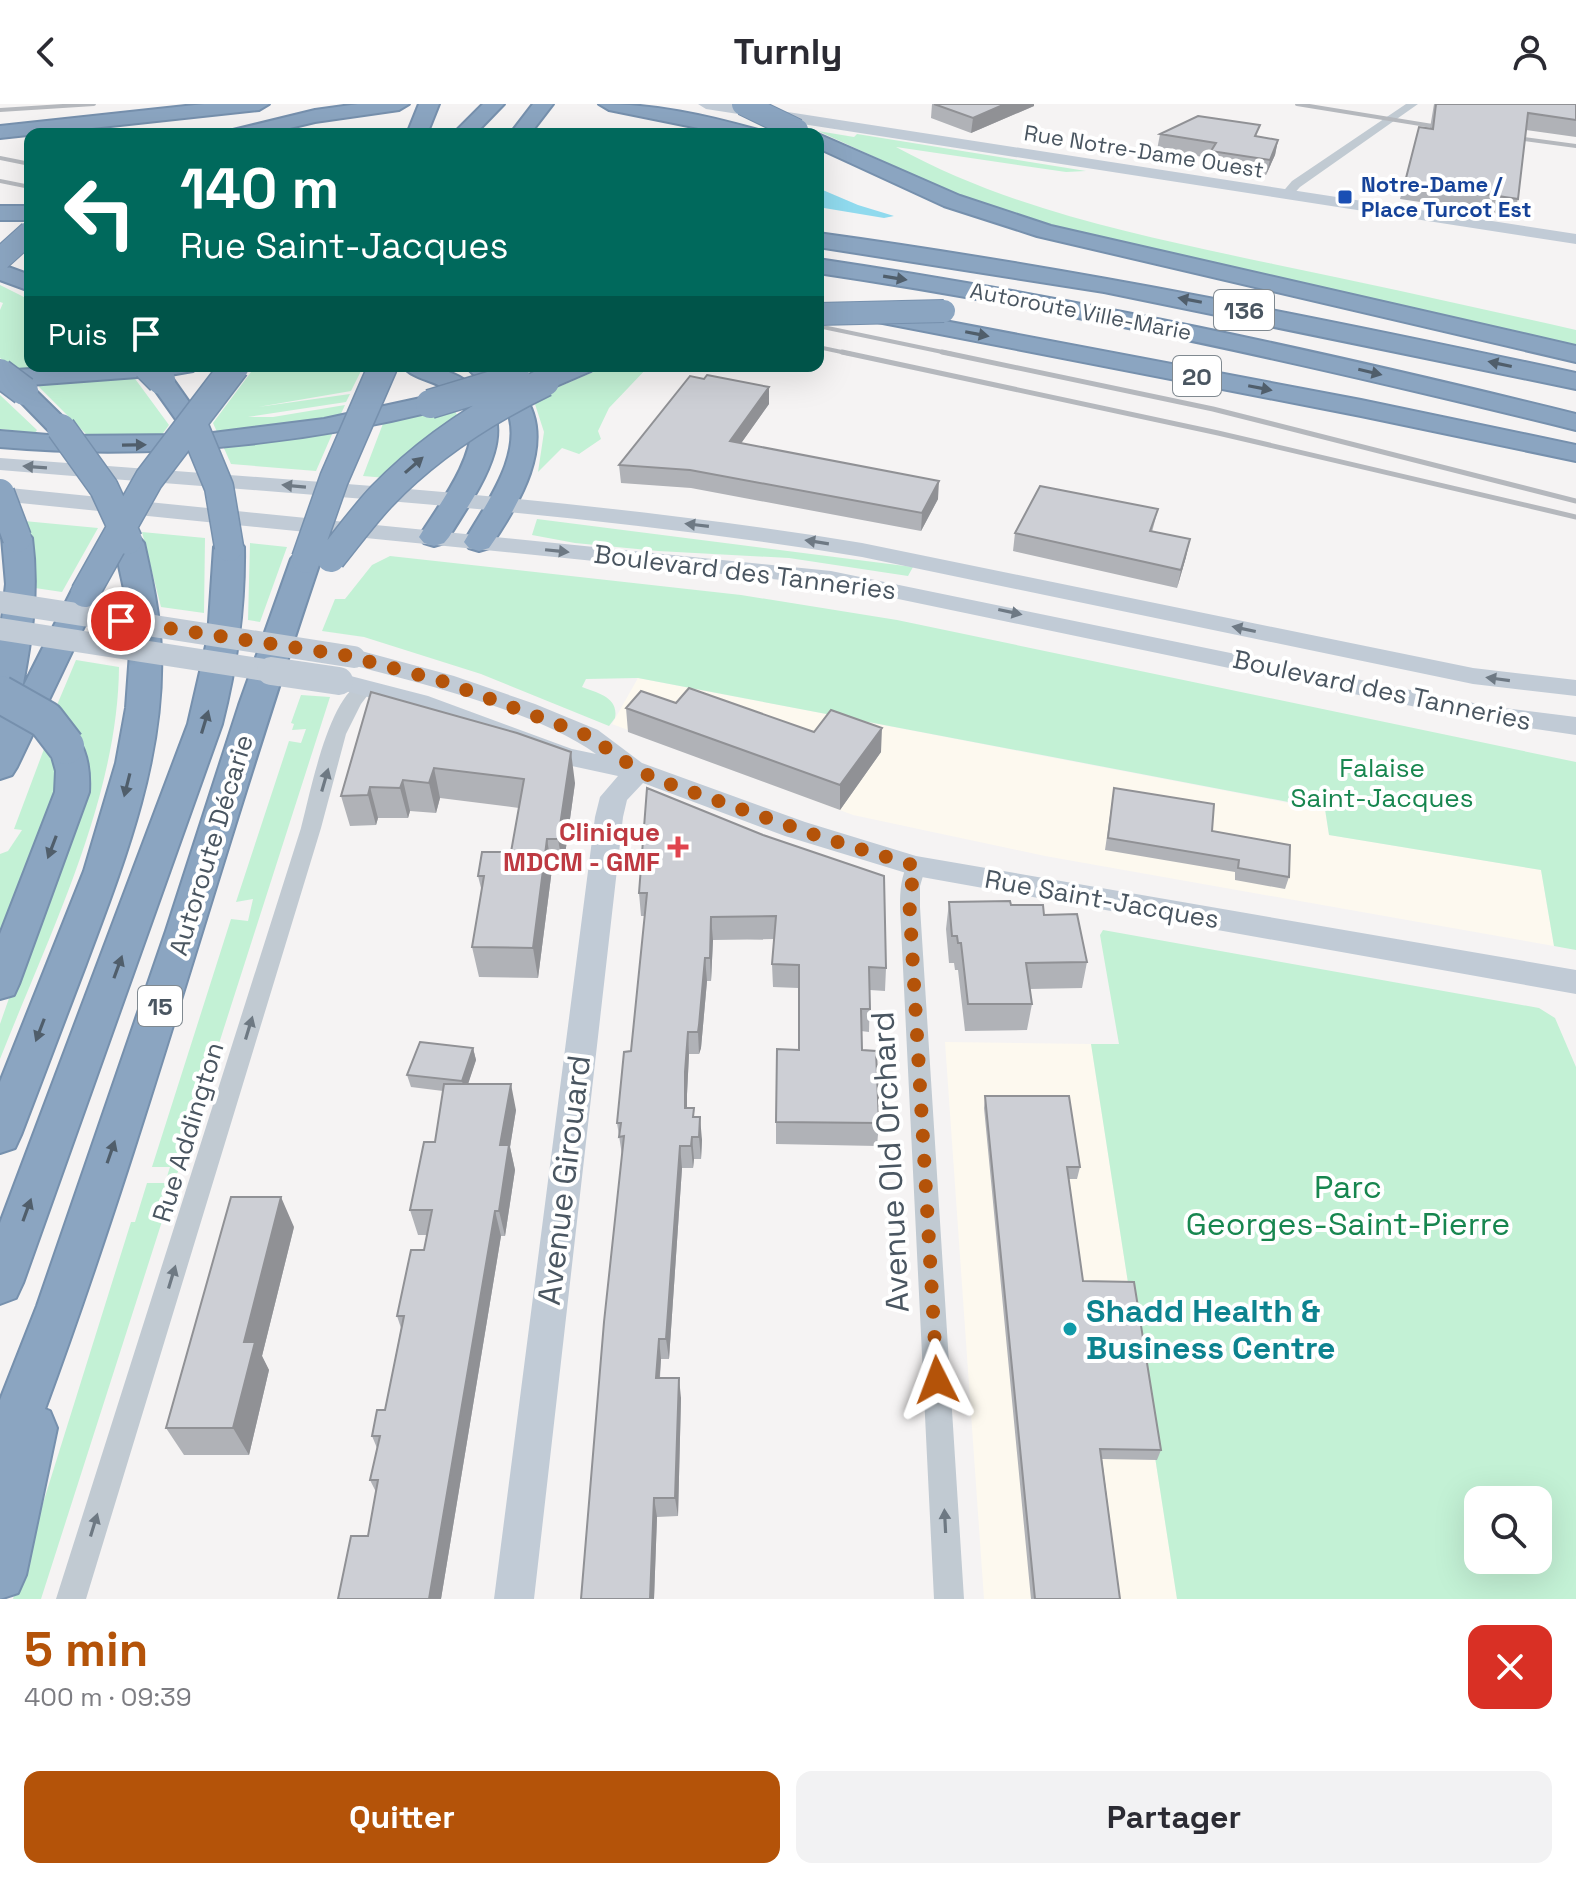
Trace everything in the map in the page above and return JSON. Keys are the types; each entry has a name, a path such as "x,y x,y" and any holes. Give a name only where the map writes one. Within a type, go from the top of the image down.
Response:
{"highway":[{"path":"37,128 259,104"},
{"path":"265,128 315,116 399,104"},
{"path":"419,128 429,104"},
{"path":"469,128 494,104"},
{"path":"525,128 543,104"},
{"path":"609,104 685,116 729,128"},
{"path":"735,104 742,128"},
{"path":"743,104 803,128"},
{"path":"0,132 24,129"},
{"path":"824,137 952,201 1045,231 1576,355"},
{"path":"824,162 953,215 1083,254 1282,298 1576,355"},
{"path":"0,195 24,194"},
{"path":"0,213 24,213"},
{"path":"0,259 24,237"},
{"name":"Autoroute Ville-Marie","path":"824,241 973,262 1176,297 1576,381"},
{"path":"0,244 24,250"},
{"name":"Autoroute Ville-Marie","path":"824,267 991,293 1186,331 1576,422"},
{"path":"0,271 24,281"},
{"name":"20","path":"824,305 1361,408 1576,453"},
{"path":"824,314 944,311 1022,318 1117,334 1576,439"},
{"path":"0,376 74,372"},
{"path":"0,767 85,593 149,479 230,372"},
{"name":"Autoroute Décarie","path":"0,1463 60,1306 185,931 255,705 291,606 318,559 334,479 380,372"},
{"path":"428,372 461,389 476,405 484,420 483,452 434,537"},
{"path":"479,542 524,453 525,423 512,394 486,372"},
{"path":"318,559 428,453 470,422 560,372"},
{"path":"0,439 95,445 201,442 317,429 560,372"},
{"path":"0,1283 205,724 225,646 230,599 229,547 219,487 195,429 154,373"},
{"path":"0,376 24,391 61,428 104,488 129,543 140,585 146,648 142,708 132,767 106,861 0,1135"},
{"path":"0,494 17,538 22,569 22,609 0,718"},
{"path":"0,694 46,720 66,746 73,771 72,792 0,984"},
{"path":"0,1575 60,1306"}],"main road":[{"name":"Rue Notre-Dame Ouest","path":"706,104 798,128"},
{"path":"819,128 846,110"},
{"name":"Rue Notre-Dame Ouest","path":"824,133 1286,195 1576,239"},
{"name":"Boulevard des Tanneries","path":"0,464 455,500 699,525 862,550 1460,673 1576,688"},
{"name":"Boulevard des Tanneries","path":"0,494 746,567 862,582 1464,710 1576,726"},
{"name":"Rue Saint-Jacques","path":"0,602 354,657 445,682 526,710 589,736 639,771"},
{"name":"Rue Saint-Jacques","path":"0,629 365,687 449,712 567,757 639,771 732,807 916,866 1576,982"},
{"name":"Avenue Girouard","path":"514,1599 609,817 614,797 639,771"}],"street":[{"path":"1286,195 1296,184 1413,104"},
{"name":"Rue Addington","path":"71,1599 289,902 341,725 351,701 365,687"},
{"name":"Avenue Old Orchard","path":"916,866 909,897 949,1599"}],"shaded area":[{"path":"638,678 1325,810 1329,835 1541,870 1554,946 1045,856 853,815 612,724"},
{"path":"945,1042 1091,1044 1177,1599 984,1599"}],"green space":[{"path":"824,132 854,137 857,134 1086,171 1066,172 896,147 986,188 1080,219 1176,243 1576,330 1576,345 1147,251 1046,224 951,192"},
{"path":"0,285 24,297 24,371 19,371 0,358 0,310 3,303 0,302"},
{"path":"251,372 360,372 351,391 258,407 350,394 346,402 248,417 273,417 345,405 340,416 217,432 213,423"},
{"path":"593,372 643,372 609,408 598,431 601,439 579,454 562,448 538,472 544,432 533,398"},
{"path":"133,376 169,425 161,436 88,436 39,387 41,382"},
{"path":"0,395 37,430 35,433 0,429"},
{"path":"453,408 460,420 386,478 363,476 384,421"},
{"path":"333,432 316,471 231,464 223,446"},
{"path":"537,519 913,567 908,576 789,558 575,543 532,535"},
{"path":"24,521 98,528 62,592 35,588"},
{"path":"142,532 205,538 204,613 161,607"},
{"path":"250,543 287,547 260,622 248,620"},
{"name":"Falaise Saint-Jacques","path":"390,556 741,595 897,620 1576,762 1576,950 1554,946 1541,870 1329,835 1325,809 638,678 586,679 582,687 606,697 614,705 615,718 609,726 481,674 364,637 322,631 335,599 345,599 372,565"},
{"path":"76,660 119,667 116,717 107,767 77,867 0,1059 0,1024 87,775 83,747 54,712"},
{"path":"301,695 330,697 41,1599 13,1599 131,1222 135,1222 147,1183 165,1183 170,1167 152,1167 231,919 248,921 253,899 236,902 289,741 301,743 306,729 292,730 294,724 291,723"},
{"path":"47,741 57,766 56,790 0,938 0,854 8,851 22,830 14,829"},
{"name":"Parc Georges-Saint-Pierre","path":"1103,930 1539,1008 1555,1018 1576,1067 1576,1599 1177,1599 1091,1044 1119,1044 1100,935"}],"water":[{"path":"824,191 894,216 884,218 824,208"}],"building":[{"path":"934,104 1005,104 973,118"},
{"path":"1436,104 1576,104 1576,120 1528,113 1518,199 1405,182 1419,127 1433,129"},
{"path":"1198,116 1260,125 1255,136 1278,140 1270,160 1211,151 1216,143 1160,134"},
{"path":"707,375 769,387 730,441 939,481 922,513 690,470 619,465 690,376 704,379"},
{"path":"1040,486 1158,509 1150,531 1190,539 1181,570 1015,533"},
{"path":"689,688 814,732 831,710 882,728 840,785 626,708 641,691 676,703"},
{"path":"371,692 517,733 571,752 558,839 547,839 533,948 472,947 484,876 478,876 482,852 511,852 524,779 434,768 429,783 403,780 400,788 370,787 368,795 341,796"},
{"path":"647,788 763,835 884,876 886,968 869,967 870,1009 861,1009 862,1050 876,1051 879,1123 776,1122 777,1049 799,1050 799,965 772,964 776,916 711,917 710,958 705,958 698,1032 688,1032 685,1072 685,1108 694,1108 693,1117 700,1117 699,1137 692,1137 691,1146 680,1146 666,1339 659,1339 656,1378 679,1378 675,1498 654,1498 650,1599 581,1599 604,1322 624,1136 619,1137 621,1123 617,1123 624,1052 631,1051 647,893 639,893"},
{"path":"1114,788 1214,804 1212,831 1290,845 1289,877 1238,868 1239,860 1108,838"},
{"path":"1010,901 1011,905 1043,905 1044,915 1077,914 1087,962 1026,963 1032,1004 968,1004 961,943 958,943 957,936 952,936 949,902"},
{"path":"420,1042 473,1048 462,1081 407,1075"},
{"path":"444,1084 511,1084 500,1145 509,1145 499,1211 495,1211 429,1599 338,1599 351,1536 368,1536 378,1480 370,1480 380,1436 372,1436 377,1410 385,1410 404,1316 397,1316 411,1250 424,1250 432,1210 410,1210 424,1142 435,1142"},
{"name":"Shadd Health & Business Centre","path":"985,1096 1069,1096 1080,1167 1067,1167 1083,1281 1134,1282 1161,1450 1100,1449 1120,1599 1035,1599"},
{"path":"231,1197 281,1197 244,1342 255,1342 233,1428 166,1428"}],"railway":[{"path":"0,110 94,104"},
{"path":"1297,104 1451,129"},
{"path":"1502,136 1576,146"},
{"path":"0,158 24,163"},
{"path":"0,181 24,186"},
{"path":"824,327 952,354"},
{"path":"824,348 851,354"},
{"path":"842,352 1218,433 1576,517"},
{"path":"942,352 1213,409 1576,501"}],"place":[{"name":"Notre-Dame / Place Turcot Est","path":"1345,197"},
{"name":"Clinique MDCM - GMF","path":"678,847"},
{"name":"Shadd Health & Business Centre","path":"1070,1329"}],"route":[{"path":"121,621 344,655 445,682 589,736 639,771 661,781 821,837 916,866 909,897 937,1380"}]}
